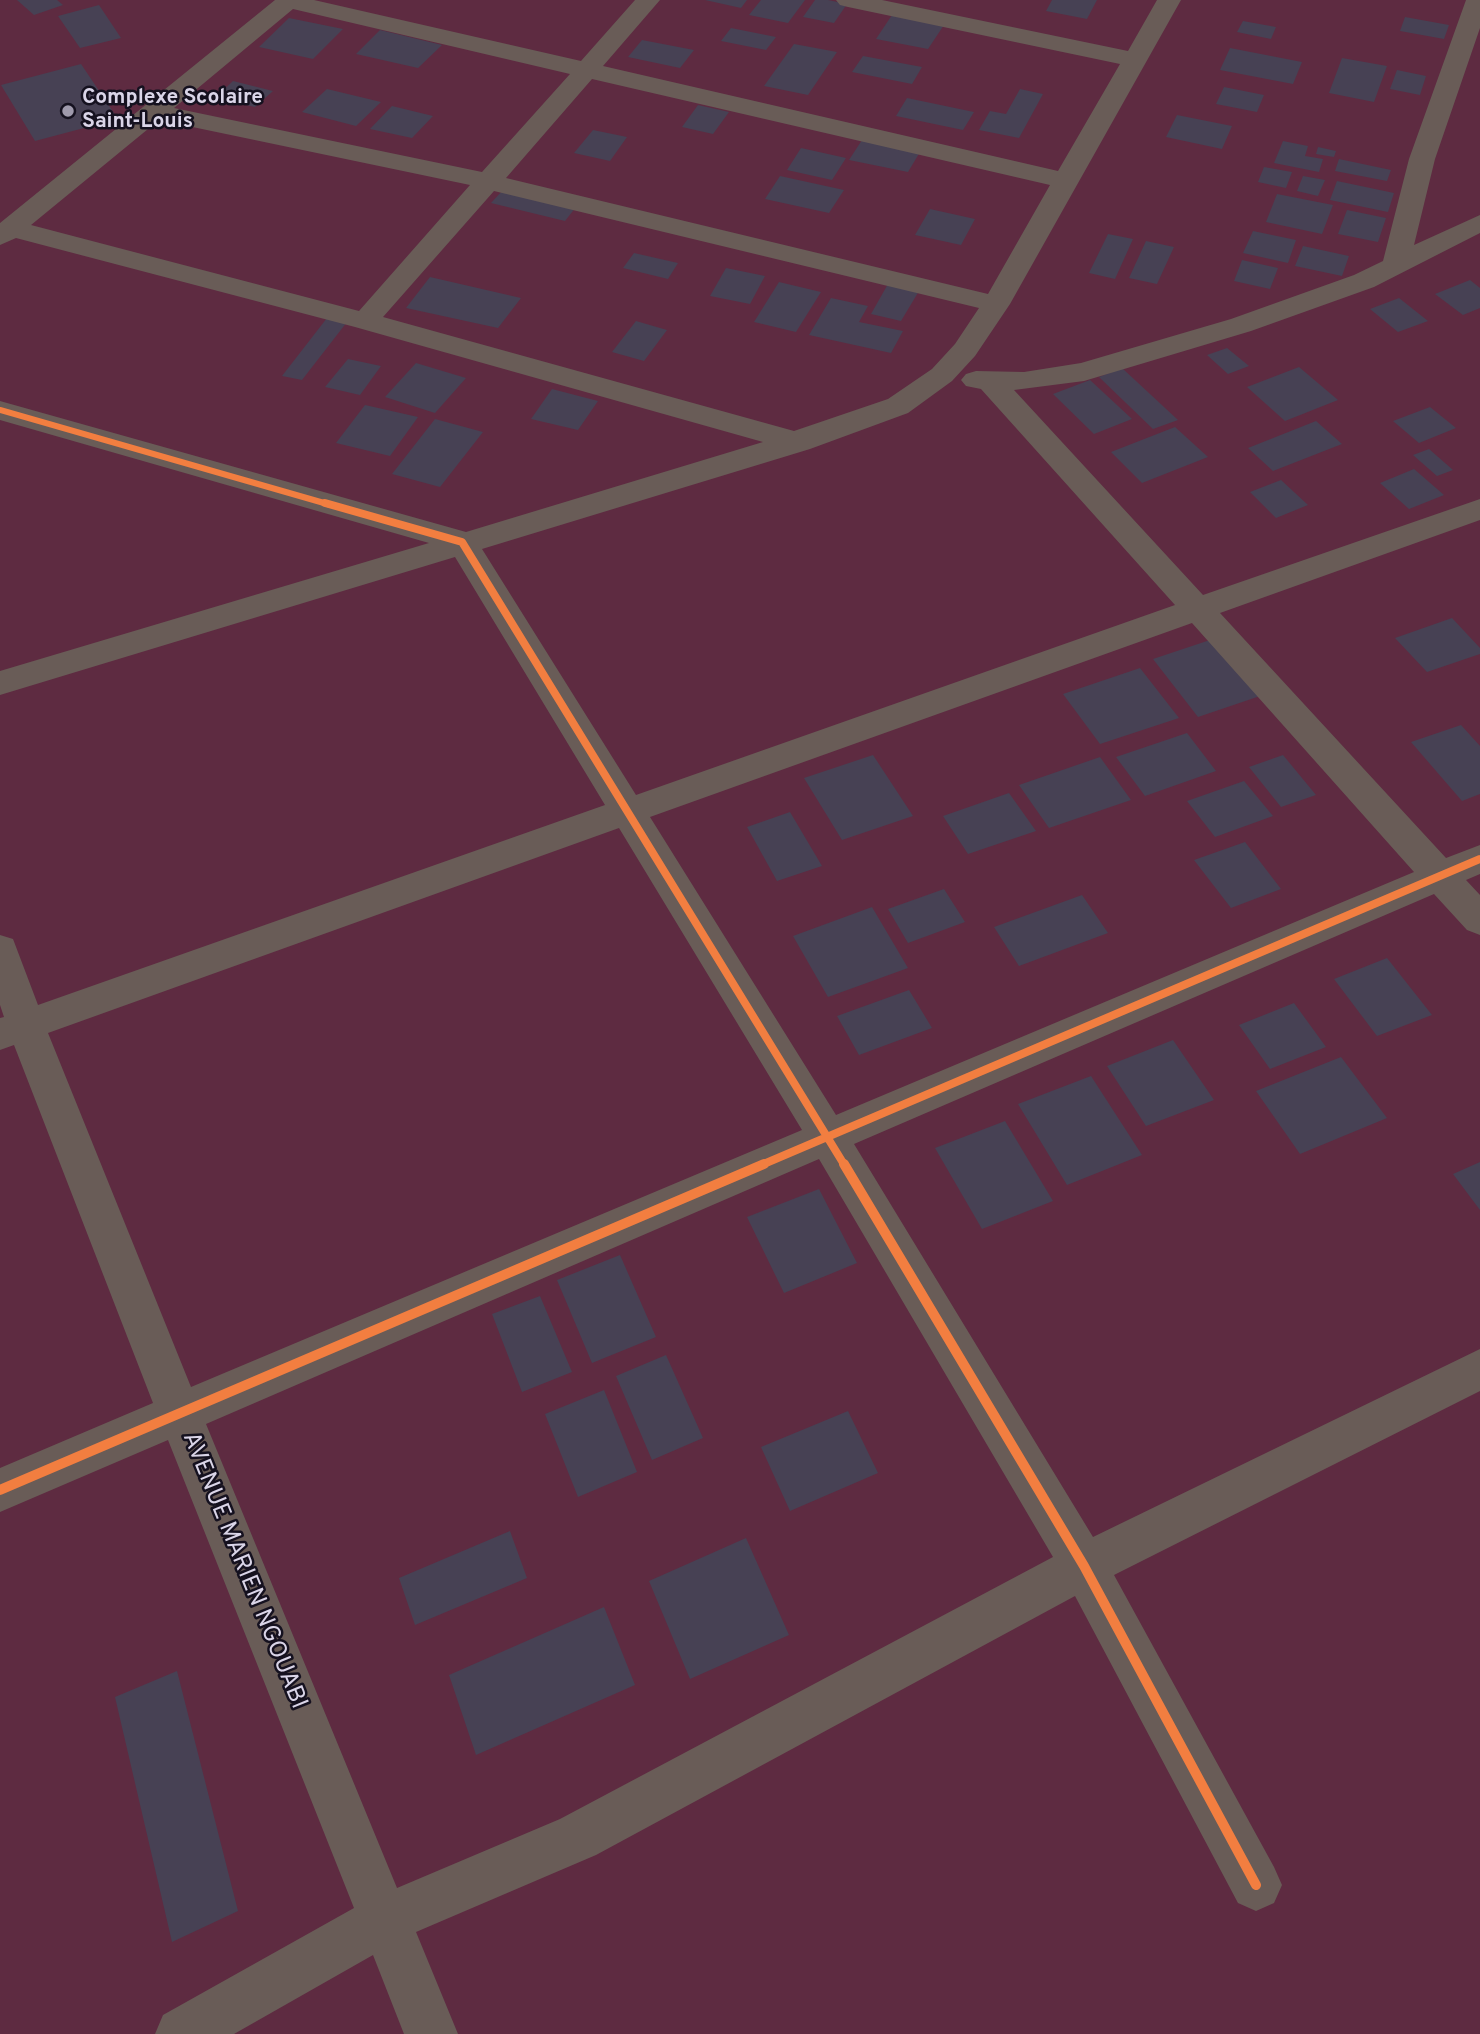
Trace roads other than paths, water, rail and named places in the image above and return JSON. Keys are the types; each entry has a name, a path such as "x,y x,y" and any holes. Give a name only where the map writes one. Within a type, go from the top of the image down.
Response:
{"street":[{"path":"365,321 648,0"},
{"path":"848,0 1135,60"},
{"path":"0,683 799,442 898,406 942,376 965,350 996,304 1169,0"},
{"path":"1396,265 1422,159 1478,0"},
{"path":"6,232 289,1 1066,180"},
{"path":"154,111 487,181 996,304"},
{"path":"942,376 991,382 1084,372 1241,325 1364,281 1480,223"},
{"path":"6,232 365,321 799,442"},
{"path":"1454,234 1480,256"},
{"path":"991,382 1480,920"},
{"path":"0,410 462,542 827,1136 1084,1566 1256,1885"},
{"path":"13,1029 629,813 1480,509"},
{"path":"0,1490 1480,859"},
{"name":"AVENUE MARIEN NGOUABI","path":"0,950 13,1029 179,1412 431,2034"},
{"path":"182,2034 383,1920 578,1837 1084,1566 1480,1369"}],"place":[{"name":"Complexe Scolaire Saint-Louis","path":"68,111"}]}
